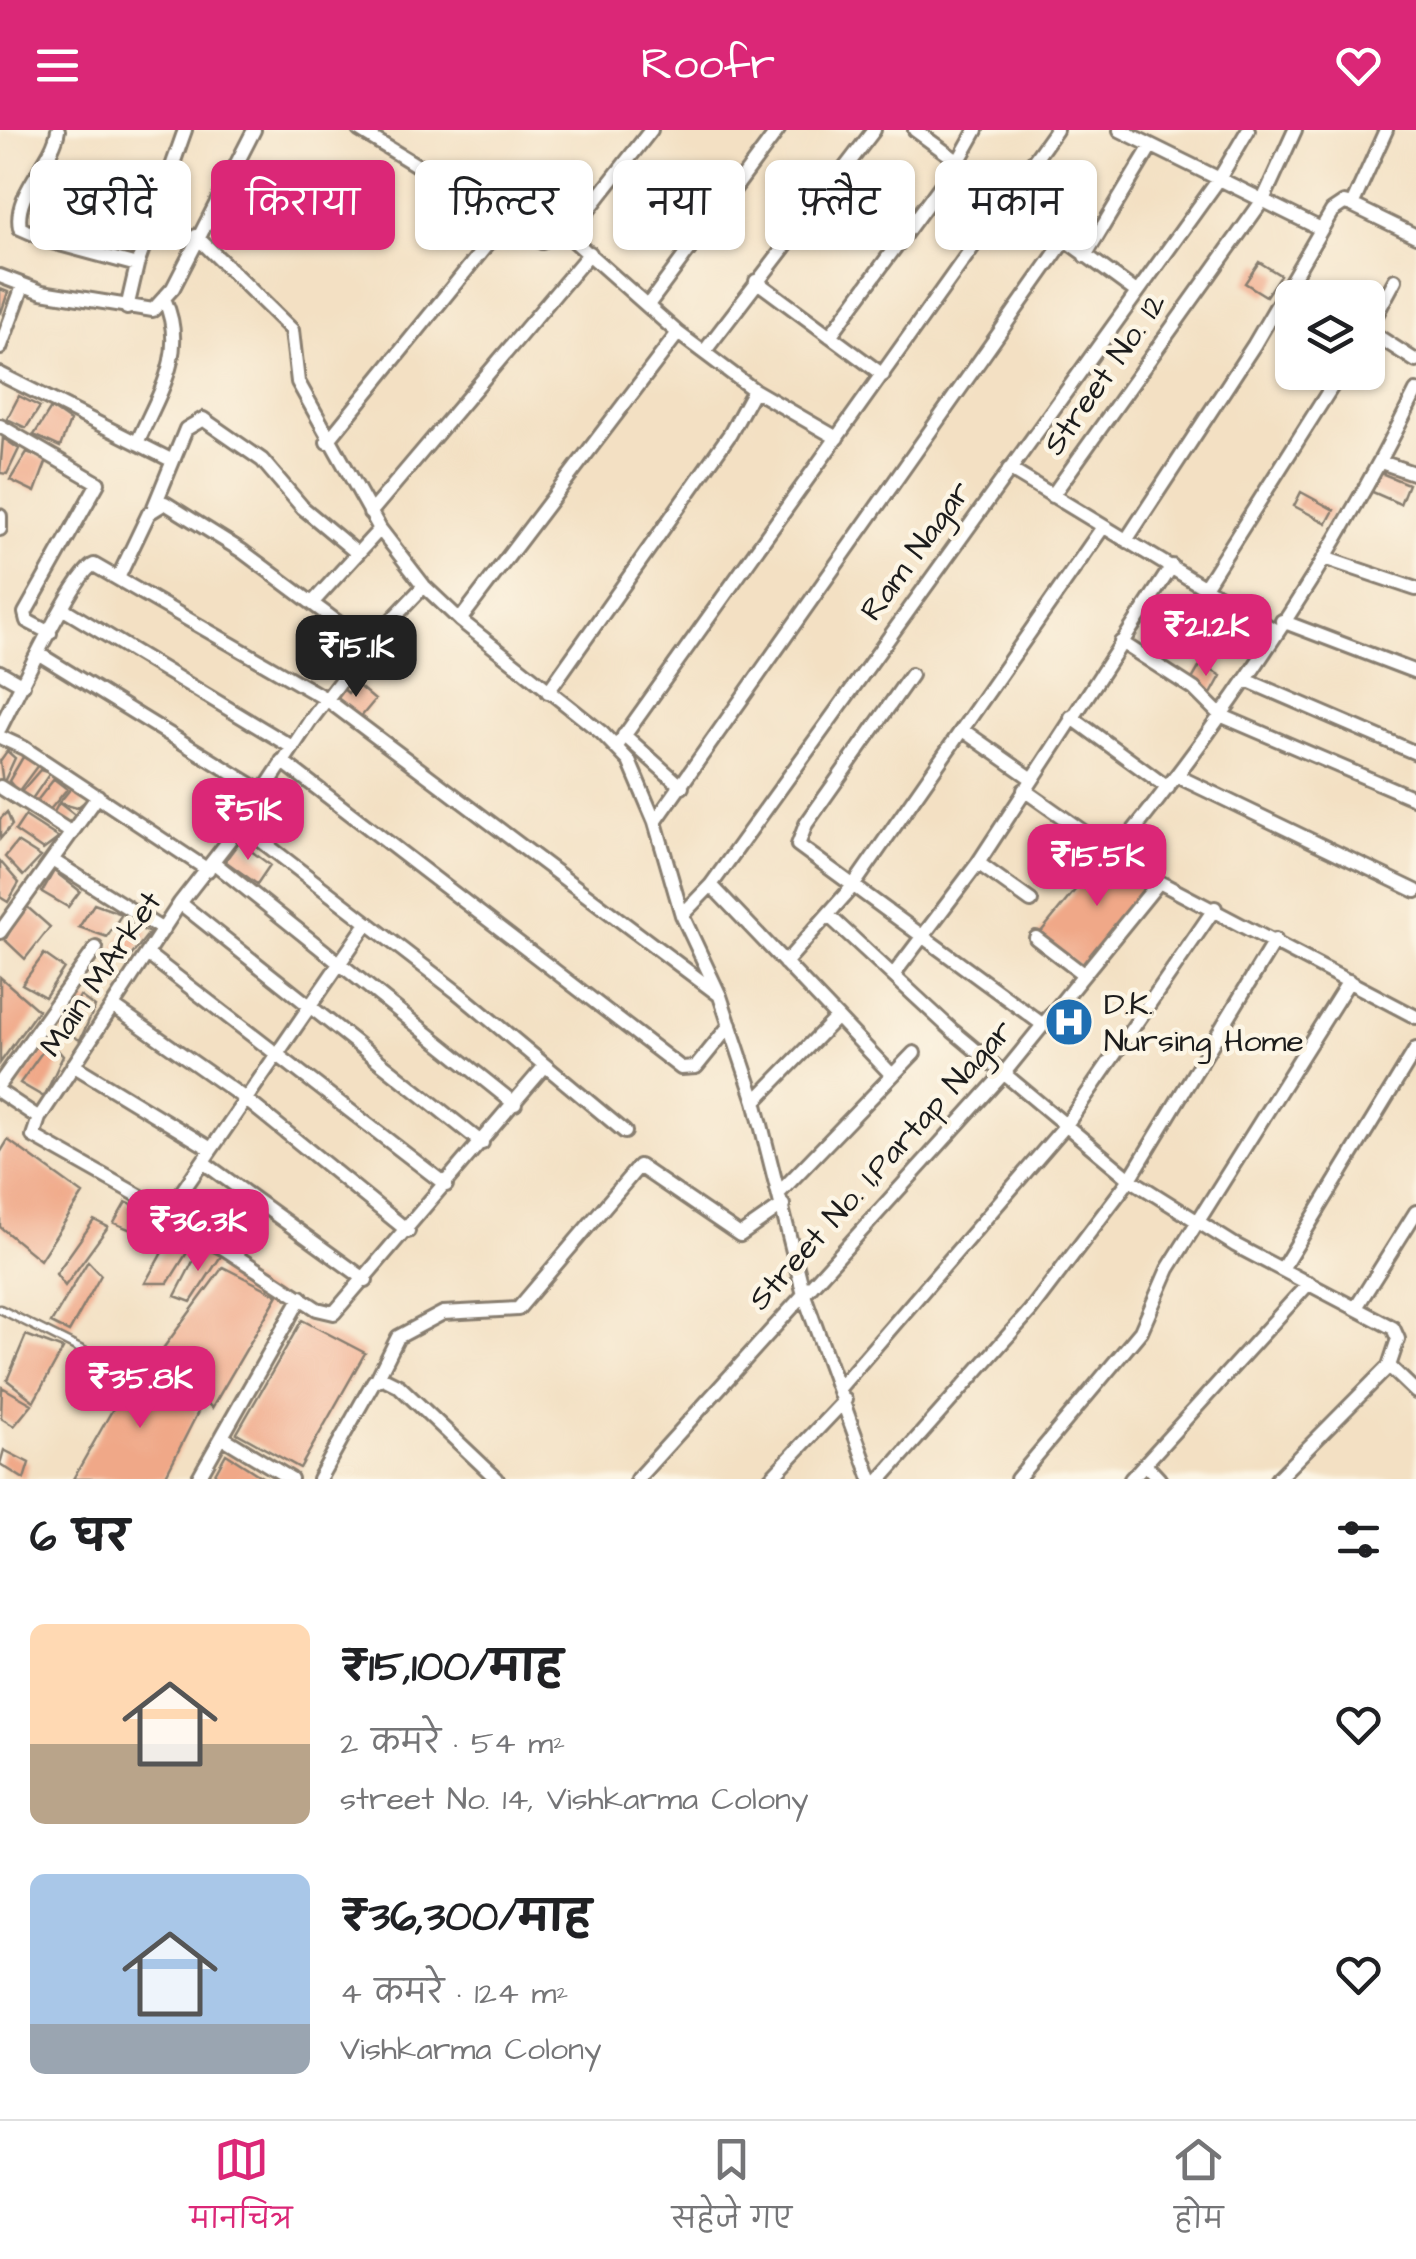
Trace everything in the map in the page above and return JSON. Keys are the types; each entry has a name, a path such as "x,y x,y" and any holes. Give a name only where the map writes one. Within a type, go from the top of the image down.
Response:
{"street":[{"path":"58,130 52,154 25,198 20,228 52,242 137,265"},
{"path":"126,308 137,265 185,130"},
{"path":"0,276 23,286 153,310 166,301 196,236 254,130"},
{"path":"359,130 415,164"},
{"path":"593,204 651,130"},
{"path":"648,305 778,130"},
{"path":"704,352 874,130"},
{"path":"915,130 955,160"},
{"path":"959,160 976,130"},
{"path":"1036,160 1056,130"},
{"path":"1120,130 1135,134 1150,146 1320,229"},
{"path":"1009,469 1218,179 1248,130"},
{"name":"Street No. 12","path":"1052,496 1263,200 1295,130"},
{"path":"1352,205 1386,130"},
{"path":"1085,256 1150,146"},
{"path":"830,336 935,193"},
{"path":"1297,280 1320,229 1337,206 1352,205 1415,234"},
{"path":"196,236 292,330 298,382 327,442 380,529 424,586 548,692 682,787"},
{"path":"327,442 482,250"},
{"path":"586,250 678,332 754,390 837,438"},
{"path":"620,740 974,250"},
{"path":"655,822 1057,250"},
{"path":"1077,250 1135,291"},
{"path":"370,513 590,253"},
{"path":"1385,297 1394,280"},
{"path":"756,282 883,375"},
{"path":"0,348 23,286"},
{"path":"137,443 174,354 176,330 166,301"},
{"path":"1127,539 1275,319"},
{"path":"460,620 678,332"},
{"path":"1385,341 1416,361"},
{"path":"0,374 170,460"},
{"path":"548,692 730,434 754,390"},
{"path":"1205,587 1330,390"},
{"path":"1116,854 1246,680 1381,462 1416,391"},
{"path":"118,578 154,507 170,460 192,422 208,421 262,460 303,508 357,553"},
{"path":"0,426 98,484 24,613 27,620 50,633"},
{"path":"1381,462 1416,474"},
{"name":"Ram Nagar","path":"682,915 711,885 1009,469 1205,587 1279,626 1416,672"},
{"path":"154,507 173,506 314,600 368,645"},
{"path":"0,516 0,529"},
{"path":"785,962 853,886 1103,527"},
{"path":"314,600 380,529"},
{"path":"1324,558 1415,587"},
{"path":"0,728 62,608 90,566 118,578 326,699 720,996"},
{"path":"894,974 978,863 1172,566"},
{"name":"Main MArket","path":"39,1118 180,903 241,825 326,699 368,645 424,586"},
{"path":"62,608 292,747"},
{"path":"1121,642 1194,690 1220,715 1416,799"},
{"path":"39,654 263,792"},
{"path":"0,672 23,684"},
{"path":"911,675 806,824 798,840 801,850 926,936 1042,1024"},
{"path":"1246,680 1416,753"},
{"path":"1070,717 1173,782 1416,891"},
{"path":"964,731 1116,854 1159,882 1215,908 1416,1017"},
{"path":"0,738 211,866 515,1104"},
{"path":"620,740 655,822 682,915 730,1025 782,1199 804,1294 871,1479"},
{"path":"282,761 489,916 589,1000 691,1070 730,1025"},
{"path":"0,787 72,833"},
{"path":"0,932 6,913 52,860 98,796"},
{"path":"241,825 456,992 625,1132"},
{"path":"52,860 163,930"},
{"path":"978,863 1030,902"},
{"name":"Street No. 1,Partap Nagar","path":"637,1479 1004,1073 1159,882"},
{"path":"711,885 892,1074"},
{"path":"180,903 482,1143"},
{"path":"770,1479 1066,1125 1215,908"},
{"path":"829,916 1004,1073 1130,1179 1197,1223 1393,1328 1398,1339 1389,1366 1277,1479"},
{"path":"168,1212 366,924"},
{"path":"1036,938 1083,974"},
{"path":"881,1479 1030,1311 1130,1179 1275,940"},
{"path":"0,1082 96,948"},
{"path":"147,954 446,1185"},
{"path":"1017,1479 1128,1351 1149,1315 1155,1291 1348,981"},
{"path":"114,1006 244,1098 408,1231"},
{"path":"755,1101 837,1018"},
{"path":"1282,1269 1416,1049"},
{"path":"319,1479 398,1337 443,1313 518,1309 639,1166 740,1235 782,1199 914,1053"},
{"path":"73,1065 211,1150"},
{"path":"0,1092 39,1118 32,1136 168,1212 324,1313 334,1313 408,1231 544,1066"},
{"path":"203,1162 366,1280"},
{"path":"1357,1306 1416,1212"},
{"path":"1131,1479 1309,1283"},
{"path":"198,1479 300,1297"},
{"path":"1389,1366 1416,1392"},
{"path":"378,1379 399,1386 497,1479"},
{"path":"222,1438 291,1479"},
{"path":"1145,1464 1159,1479"}],"lane":[{"path":"0,1309 120,1370"}],"building":[{"path":"1259,262 1280,275 1266,296 1245,283"},
{"path":"0,289 8,292 1,313 0,312"},
{"path":"19,396 40,407 26,428 7,419"},
{"path":"51,408 70,421 60,447 34,435"},
{"path":"3,438 19,449 7,474 0,473"},
{"path":"27,452 47,460 35,492 10,480"},
{"path":"1376,471 1408,484 1400,504 1368,490"},
{"path":"1301,492 1334,510 1327,523 1294,506"},
{"path":"1201,664 1221,676 1211,694 1190,683"},
{"path":"356,684 375,700 360,718 335,697 342,688 348,693"},
{"path":"7,751 15,758 3,784 0,761"},
{"path":"23,757 38,765 18,792 9,781"},
{"path":"40,770 50,773 32,799 21,792"},
{"path":"54,779 67,789 48,812 36,802"},
{"path":"72,787 88,799 77,808 59,803"},
{"path":"59,803 76,816 69,824 53,814"},
{"path":"7,812 12,825 0,839 0,819"},
{"path":"25,816 59,838 43,850 15,831"},
{"path":"17,842 41,857 23,876 5,857"},
{"path":"239,842 270,865 257,884 225,861"},
{"path":"1107,851 1159,882 1083,968 1036,938"},
{"path":"0,861 19,883 8,902 0,897"},
{"path":"54,871 80,891 68,907 42,892"},
{"path":"94,904 122,914 107,937 79,927"},
{"path":"25,905 50,927 25,959 5,940"},
{"path":"129,923 149,933 128,960 114,949"},
{"path":"44,954 64,968 45,997 22,984"},
{"path":"0,977 38,1010 0,1063"},
{"path":"80,996 95,1007 80,1040 61,1030"},
{"path":"1074,1008 1085,1017 1071,1033 1051,1016 1057,1009 1066,1017"},
{"path":"50,1041 63,1056 44,1097 20,1083"},
{"path":"8,1140 83,1194 40,1260 0,1227 0,1153"},
{"path":"126,1202 144,1211 131,1230 114,1223"},
{"path":"94,1220 108,1227 65,1286 56,1274"},
{"path":"173,1233 193,1243 168,1283 145,1283"},
{"path":"201,1246 221,1256 191,1302 175,1296"},
{"path":"88,1261 101,1275 69,1332 51,1323"},
{"path":"223,1267 278,1295 212,1408 159,1354"},
{"path":"302,1320 365,1353 300,1468 237,1433"},
{"path":"26,1335 63,1349 34,1401 7,1380"},
{"path":"142,1358 198,1412 164,1479 73,1479"},
{"path":"2,1387 32,1404 14,1426 1,1418"},
{"path":"4,1450 29,1463 24,1479 0,1464"},
{"path":"226,1454 265,1479 212,1479"}],"place":[{"name":"D.K. Nursing Home","path":"1069,1022"}]}
